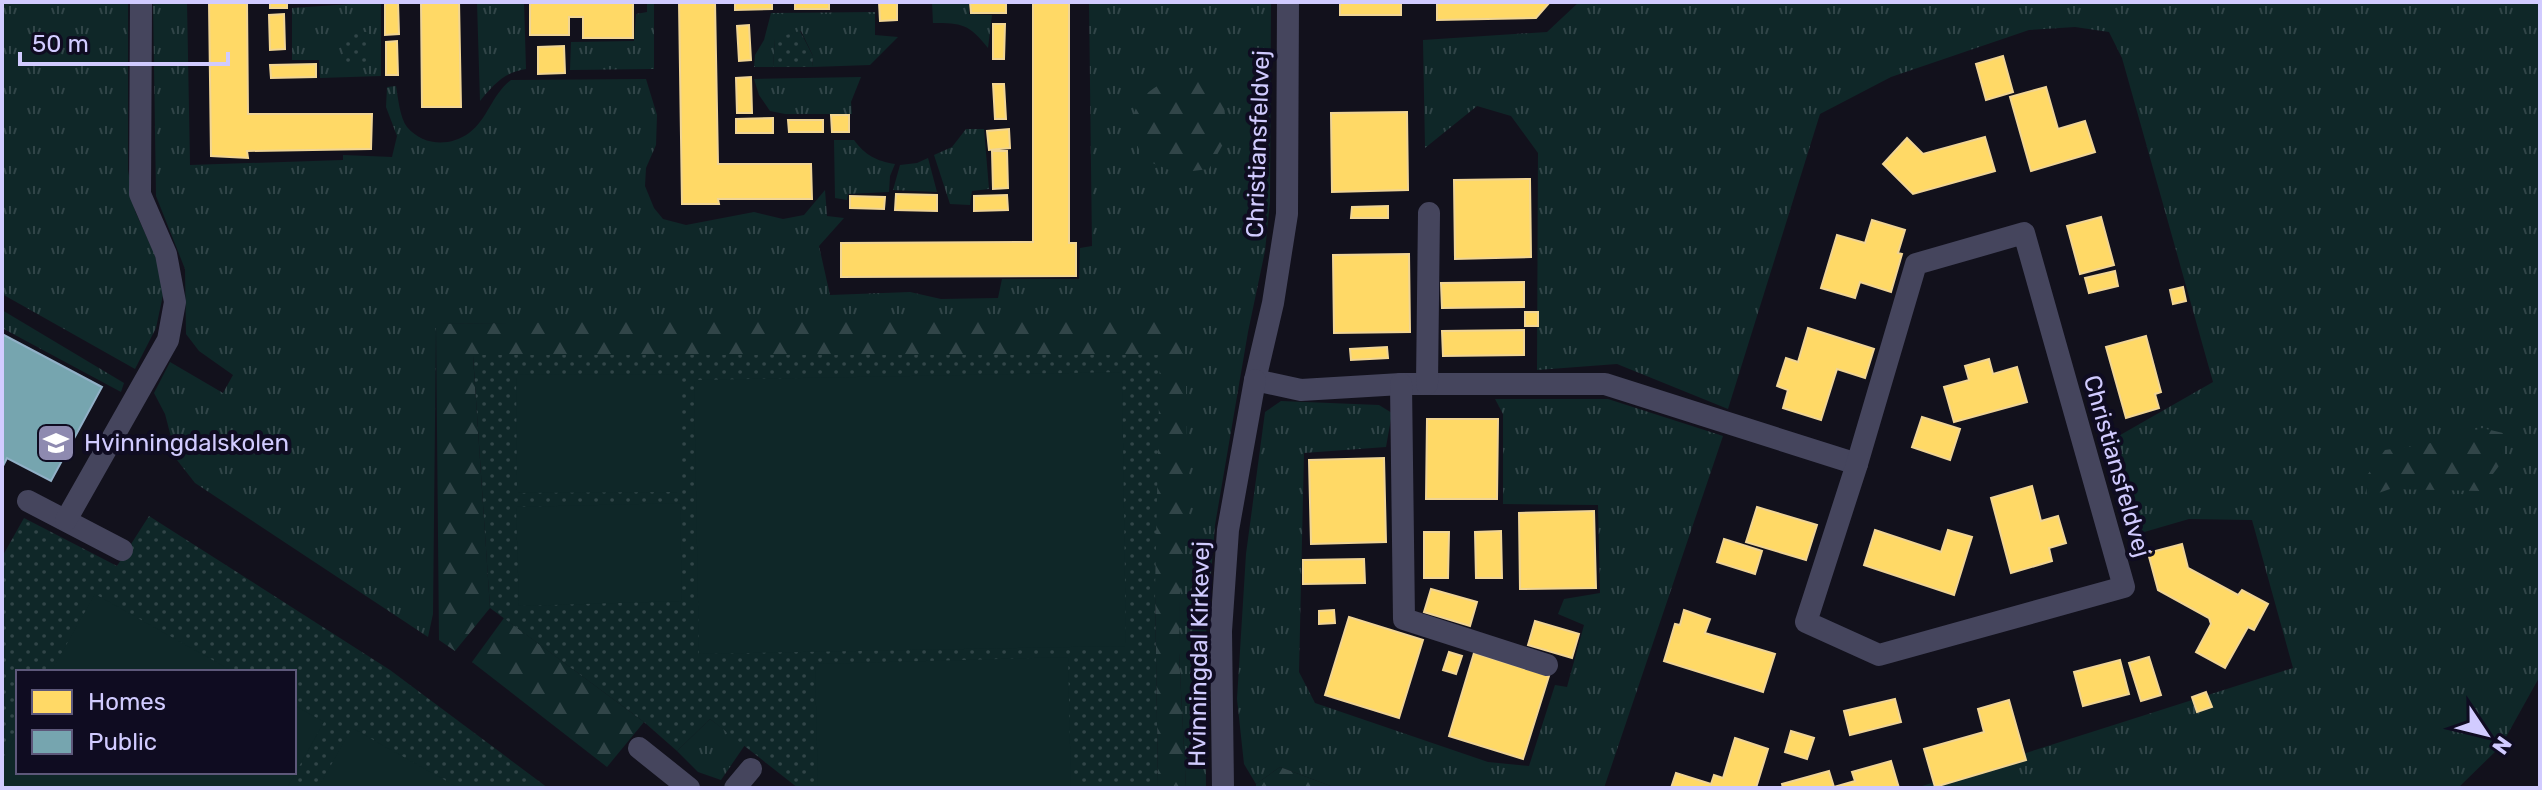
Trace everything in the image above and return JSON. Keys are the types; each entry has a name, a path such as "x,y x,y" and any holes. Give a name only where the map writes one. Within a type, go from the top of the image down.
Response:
{"street":[{"path":"66,520 168,340 175,302 166,254 140,194 141,2"},
{"name":"Christiansfeldvej","path":"1255,380 1273,303 1287,214 1288,2"},
{"path":"1427,384 1429,213"},
{"name":"Christiansfeldvej","path":"2024,233 2124,587 1879,655 1806,622 1857,464 1916,264 2024,233"},
{"path":"1255,380 1301,390 1401,384 1605,384 1857,464"},
{"name":"Hvinningdal Kirkevej","path":"1223,788 1221,631 1228,530 1255,380"},
{"path":"1401,384 1404,619 1547,665"},
{"path":"28,501 122,550"},
{"path":"639,748 689,788"},
{"path":"735,788 751,769"}],"green space":[{"path":"2,2 128,2 128,170 135,211 160,266 163,295 156,328 135,369 2,294"},
{"path":"153,2 187,2 190,165 343,160 343,155 392,157 397,136 386,107 387,87 396,86 403,118 413,133 429,141 445,142 469,133 511,80 646,79 657,115 656,145 646,168 645,186 654,208 663,219 686,225 754,212 783,219 804,215 825,190 827,216 844,218 819,246 830,295 910,292 941,299 998,298 1002,279 1079,279 1080,248 1092,246 1089,2 1271,2 1270,202 1265,251 1215,525 1205,648 1206,788 1186,788 1179,653 1180,320 436,324 433,614 428,637 195,483 177,460 165,414 154,393 170,362 223,393 233,375 199,351 186,334 185,269 156,196"},
{"path":"381,2 381,76 320,78 319,60 292,60 292,8"},
{"path":"477,2 524,2 526,69 505,76 480,101"},
{"path":"647,2 654,2 654,69 570,70 571,42 634,41 636,14 647,12"},
{"path":"932,2 969,2 969,14 992,15 988,48 964,26 933,23"},
{"path":"1579,2 2540,2 2540,676 2501,746 2458,788 1916,788 2293,668 2252,520 2189,519 2127,537 2101,446 2213,382 2122,58 2109,32 2075,27 2029,30 1891,77 1820,114 1728,409 1617,364 1537,370 1538,153 1511,116 1477,106 1425,148 1423,40 1547,32"},
{"path":"875,12 875,35 898,37 870,65 812,67 813,56 801,31 775,39 773,67 754,67 755,55 764,40 771,13"},
{"path":"800,31 813,56 812,67 773,67 775,38"},
{"path":"344,32 369,32 369,65 344,65"},
{"path":"1199,72 1223,93 1227,137 1209,169 1176,173 1143,159 1132,129 1133,116 1138,105 1154,88"},
{"path":"861,77 851,102 852,114 785,114 770,111 759,95 754,79"},
{"path":"966,129 984,129 989,189 972,191 970,205 950,204 934,155 952,147"},
{"path":"834,140 854,140 872,156 895,164 889,192 848,194 847,200 835,198"},
{"path":"928,158 937,192 893,190 900,165"},
{"path":"2,310 124,383 121,392 2,328"},
{"path":"826,319 1180,320 1186,386 1188,503 1180,592 1179,653 1186,788 1158,788 1155,592 473,356 490,608 455,651 439,640 436,324"},
{"path":"473,355 1160,355 1155,592 1158,788 798,788 710,719 677,751 644,722 490,608"},
{"path":"1122,372 1126,646 699,654 694,380"},
{"path":"678,374 678,492 517,493 516,375"},
{"path":"1495,399 1608,399 1723,436 1604,788 1336,788 1280,767 1256,784 1244,764 1237,699 1246,554 1265,412 1281,401 1379,405 1392,413 1386,447 1304,453 1299,672 1315,703 1488,762 1529,766 1555,685 1567,687 1584,625 1558,614 1564,599 1600,593 1598,505 1503,504 1503,414"},
{"path":"2482,428 2503,433 2505,458 2480,491 2390,489 2367,497 2366,477 2385,450 2427,444"},
{"path":"680,503 682,601 519,606 516,507"},
{"path":"149,516 390,670 548,788 2,788 2,557 24,518 117,566"},
{"path":"95,594 230,670 52,670"},
{"path":"504,618 644,722 607,767 472,662"},
{"path":"1068,657 1071,788 818,788 815,664"},
{"path":"296,706 324,722 296,772"},
{"path":"710,719 745,745 721,780 698,772 677,751"},
{"path":"352,728 459,788 318,788"},
{"path":"16,735 16,774 295,774 287,788 2,788 2,760"},
{"path":"1280,767 1336,788 1256,788 1256,784"}],"building: Homes":[{"path":"209,2 247,2 248,114 372,114 371,149 247,151 248,158 211,156"},
{"path":"270,2 287,2 287,8 270,8"},
{"path":"385,2 398,2 399,34 385,35"},
{"path":"421,2 459,2 461,107 422,107"},
{"path":"530,2 633,2 633,38 583,38 583,17 569,17 569,35 530,35"},
{"path":"679,2 715,2 718,164 811,164 812,199 718,199 719,204 682,204"},
{"path":"735,2 772,2 772,9 735,10"},
{"path":"795,2 829,2 829,9 795,9"},
{"path":"879,2 897,2 897,20 880,21"},
{"path":"970,2 1006,2 1006,13 971,13"},
{"path":"1033,2 1069,2 1069,243 1076,243 1076,276 841,277 841,243 1033,242"},
{"path":"1340,2 1401,2 1401,15 1340,15"},
{"path":"1437,2 1550,2 1536,18 1437,20"},
{"path":"284,14 285,49 270,50 269,15"},
{"path":"993,24 1005,24 1004,59 993,59"},
{"path":"749,25 751,60 739,61 737,26"},
{"path":"397,41 398,75 386,75 386,42"},
{"path":"564,46 565,73 538,74 538,47"},
{"path":"2003,56 2013,92 1986,100 1976,64"},
{"path":"316,64 316,77 271,78 270,65"},
{"path":"751,77 752,113 737,113 736,78"},
{"path":"993,84 1004,84 1006,119 995,119"},
{"path":"2046,87 2058,129 2085,121 2095,152 2031,171 2010,97"},
{"path":"1407,112 1408,190 1332,192 1331,113"},
{"path":"831,115 849,115 849,132 832,132"},
{"path":"773,118 773,133 736,133 736,119"},
{"path":"788,120 823,120 823,132 789,132"},
{"path":"1009,129 1010,148 989,150 987,131"},
{"path":"1985,137 1995,171 1913,194 1883,164 1907,138 1923,154"},
{"path":"992,151 1007,151 1008,188 993,189"},
{"path":"1530,179 1531,257 1455,259 1454,180"},
{"path":"896,194 937,195 937,211 895,210"},
{"path":"1007,195 1008,210 974,211 974,196"},
{"path":"850,196 885,197 884,209 850,208"},
{"path":"1388,206 1388,218 1351,218 1352,207"},
{"path":"2101,217 2114,265 2080,274 2067,226"},
{"path":"1872,220 1905,230 1891,292 1860,282 1855,298 1821,288 1837,235 1865,243"},
{"path":"1409,254 1410,332 1334,333 1333,255"},
{"path":"2115,271 2118,286 2089,293 2085,278"},
{"path":"1524,282 1524,307 1442,308 1441,283"},
{"path":"2183,287 2186,301 2173,304 2170,290"},
{"path":"1525,312 1538,312 1538,326 1525,326"},
{"path":"1808,328 1874,349 1865,378 1837,369 1821,420 1783,408 1788,390 1777,386 1786,358 1798,362"},
{"path":"1524,330 1524,355 1443,356 1442,331"},
{"path":"2146,336 2161,392 2155,394 2159,408 2126,418 2106,347"},
{"path":"1387,347 1388,358 1351,360 1350,349"},
{"path":"1989,359 1993,374 2017,367 2027,402 1954,422 1944,387 1969,380 1965,366"},
{"path":"1922,417 1960,429 1950,460 1912,447"},
{"path":"1427,419 1498,419 1497,499 1426,499"},
{"path":"1384,458 1386,542 1311,544 1309,460"},
{"path":"2032,486 2041,521 2058,516 2066,543 2049,548 2052,561 2011,573 1991,498"},
{"path":"1757,507 1817,525 1806,560 1746,542"},
{"path":"1594,511 1596,588 1520,589 1519,513"},
{"path":"1875,530 1941,552 1948,530 1972,537 1954,595 1864,565"},
{"path":"1501,531 1502,578 1476,578 1475,532"},
{"path":"1424,532 1449,532 1448,578 1424,578"},
{"path":"1724,539 1762,551 1755,574 1717,562"},
{"path":"2182,544 2188,568 2238,595 2242,590 2268,604 2254,630 2248,627 2225,668 2196,652 2211,624 2209,618 2158,590 2148,553"},
{"path":"1364,559 1365,583 1303,584 1303,560"},
{"path":"1431,589 1477,602 1470,626 1424,612"},
{"path":"1334,610 1335,623 1319,624 1319,611"},
{"path":"1684,610 1710,619 1705,633 1775,654 1763,692 1664,661 1675,624 1680,625"},
{"path":"1349,617 1423,640 1399,718 1325,695"},
{"path":"1535,621 1579,634 1572,658 1528,645"},
{"path":"1449,652 1462,656 1456,674 1443,670"},
{"path":"1474,653 1549,676 1523,759 1449,736"},
{"path":"2149,657 2161,695 2141,701 2129,663"},
{"path":"2120,660 2129,694 2083,706 2074,672"},
{"path":"2206,692 2212,707 2197,712 2192,697"},
{"path":"1895,699 1901,722 1850,735 1844,711"},
{"path":"2009,700 2026,760 1935,787 1924,749 1984,732 1978,709"},
{"path":"1791,731 1814,738 1807,759 1785,752"},
{"path":"1735,738 1768,749 1756,788 1671,788 1676,773 1711,784 1714,775 1723,778"},
{"path":"1891,761 1899,788 1783,788 1782,784 1829,771 1834,787 1855,781 1852,772"}],"building: Public":[{"path":"2,334 102,387 51,481 7,458 2,468"}],"place":[{"name":"Hvinningdalskolen","path":"56,443"}]}
